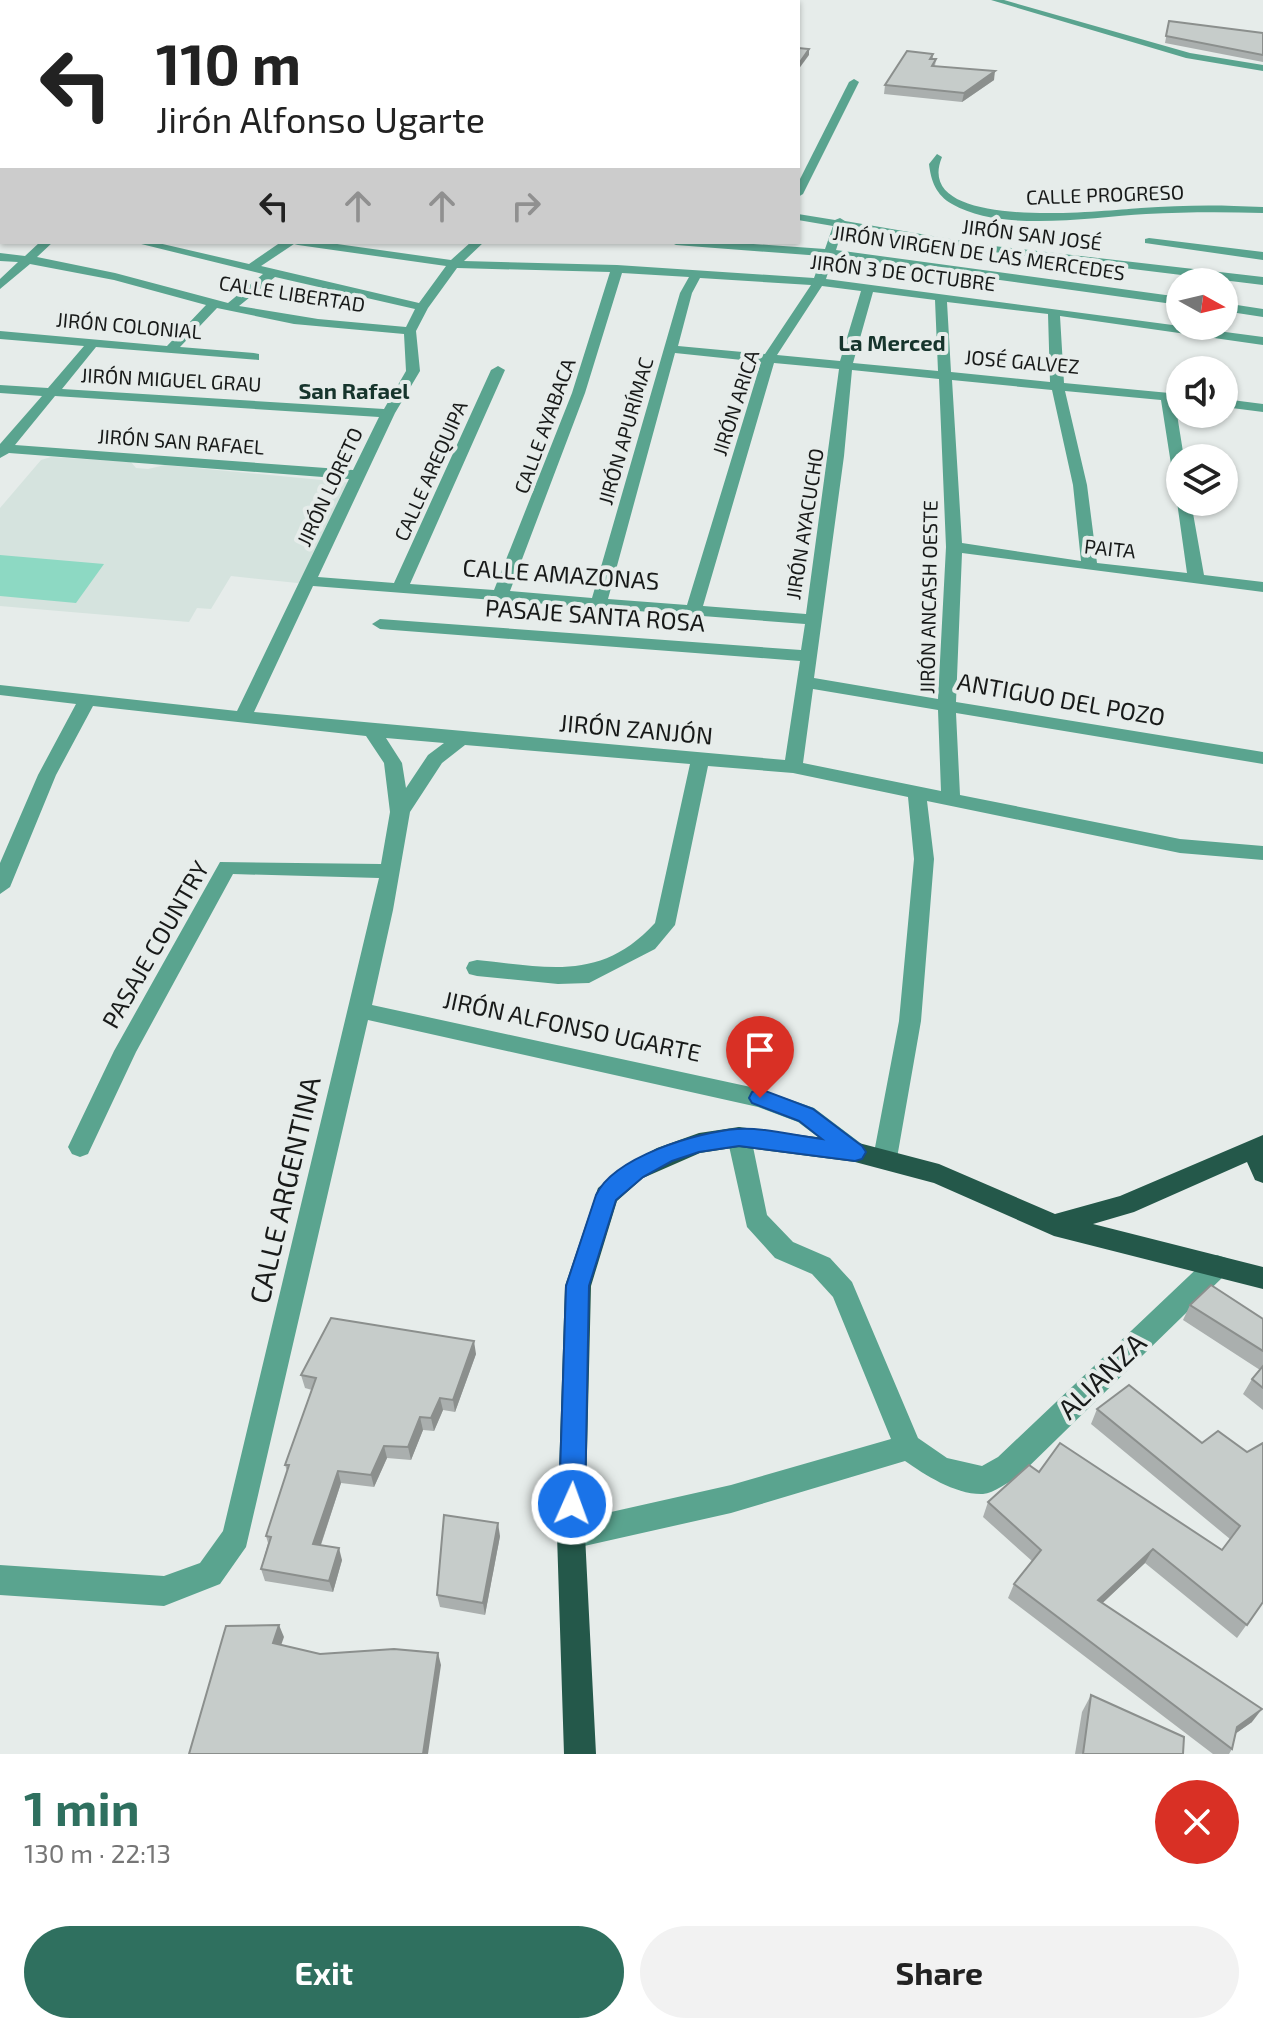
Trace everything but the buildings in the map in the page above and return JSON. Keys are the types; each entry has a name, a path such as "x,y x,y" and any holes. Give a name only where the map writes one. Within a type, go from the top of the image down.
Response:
{"main road":[{"name":"JIRÓN ALFONSO UGARTE","path":"580,1754 571,1535 578,1286 607,1195 635,1171 665,1155 699,1143 739,1137 855,1152 939,1174 1054,1225 1263,1278"},
{"path":"1054,1225 1125,1205 1260,1156"}],"street":[{"path":"995,0 1189,56 1263,68"},
{"path":"800,190 854,82"},
{"name":"CALLE PROGRESO","path":"937,157 934,164 940,190 955,201 978,210 1049,218 1144,211 1263,210"},
{"name":"JIRÓN SAN JOSÉ","path":"800,217 840,221 962,244 1263,281"},
{"name":"JIRÓN ARICA","path":"694,608 769,358 819,282 840,221"},
{"path":"1149,241 1263,256"},
{"path":"0,285 45,244"},
{"path":"148,244 422,307"},
{"path":"251,268 286,244"},
{"name":"JIRÓN 3 DE OCTUBRE","path":"312,244 454,264 617,269 819,282 1263,341"},
{"path":"410,331 422,307 454,264 476,244"},
{"name":"JIRÓN VIRGEN DE LAS MERCEDES","path":"704,244 830,253 1166,299"},
{"name":"CALLE LIBERTAD","path":"0,257 28,259 229,308 410,331"},
{"path":"1135,294 1143,267"},
{"name":"CALLE AYABACA","path":"501,594 566,432 597,344 617,269"},
{"name":"JIRÓN APURÍMAC","path":"599,602 686,293 697,273"},
{"path":"229,308 271,274"},
{"name":"JIRÓN AYACUCHO","path":"793,767 811,619 837,456 846,365 868,288"},
{"name":"JIRÓN ANCASH OESTE","path":"941,298 954,547 947,705 951,800"},
{"path":"171,349 215,303"},
{"path":"1238,309 1263,313"},
{"path":"1054,311 1057,384 1080,485 1090,567"},
{"name":"JIRÓN LORETO","path":"243,717 388,413 413,371 410,331"},
{"name":"JIRÓN COLONIAL","path":"0,335 254,357"},
{"path":"2,451 55,393 94,342"},
{"name":"JOSÉ GALVEZ","path":"670,349 1166,396"},
{"name":"CALLE AREQUIPA","path":"400,588 498,370"},
{"name":"JIRÓN MIGUEL GRAU","path":"0,389 388,413"},
{"path":"1238,405 1263,408"},
{"name":"JIRÓN SAN RAFAEL","path":"2,451 359,475"},
{"path":"1186,516 1196,578"},
{"name":"PAITA","path":"954,547 1263,587"},
{"name":"CALLE AMAZONAS","path":"308,581 811,619"},
{"name":"PASAJE SANTA ROSA","path":"380,624 807,656"},
{"name":"ANTIGUO DEL POZO","path":"804,682 1263,758"},
{"name":"JIRÓN ZANJÓN","path":"0,690 372,731 793,767 1180,846 1263,853"},
{"path":"0,887 8,846 88,698"},
{"name":"CALLE ARGENTINA","path":"0,1580 164,1591 210,1574 236,1537 383,910 400,812 393,763 372,731"},
{"name":"CALLE ARGENTINA","path":"400,812 435,759 461,739"},
{"path":"477,968 558,976 589,975 648,944 665,925 700,759"},
{"path":"885,1158 910,1021 917,947 924,859 917,793"},
{"name":"PASAJE COUNTRY","path":"80,1147 125,1051 227,867 388,871"},
{"name":"JIRÓN ALFONSO UGARTE","path":"358,1010 760,1098 806,1115 855,1152"},
{"path":"571,1535 731,1499 908,1447 843,1290 821,1266 784,1250 756,1220 739,1137"},
{"name":"ALIANZA","path":"908,1447 941,1470 983,1480 1008,1467 1217,1266"}],"shaded area":[{"path":"51,457 131,462 136,468 165,465 353,483 307,584 231,576 211,609 197,608 189,622 0,606 0,508 41,460"}],"green space":[{"path":"0,555 104,564 76,603 0,596"}],"district":[{"name":"La Merced","path":"892,343"},
{"name":"San Rafael","path":"354,391"}],"route":[{"path":"572,1504 578,1286 607,1195 635,1171 665,1155 699,1143 739,1137 855,1152 806,1115 760,1098"}]}
